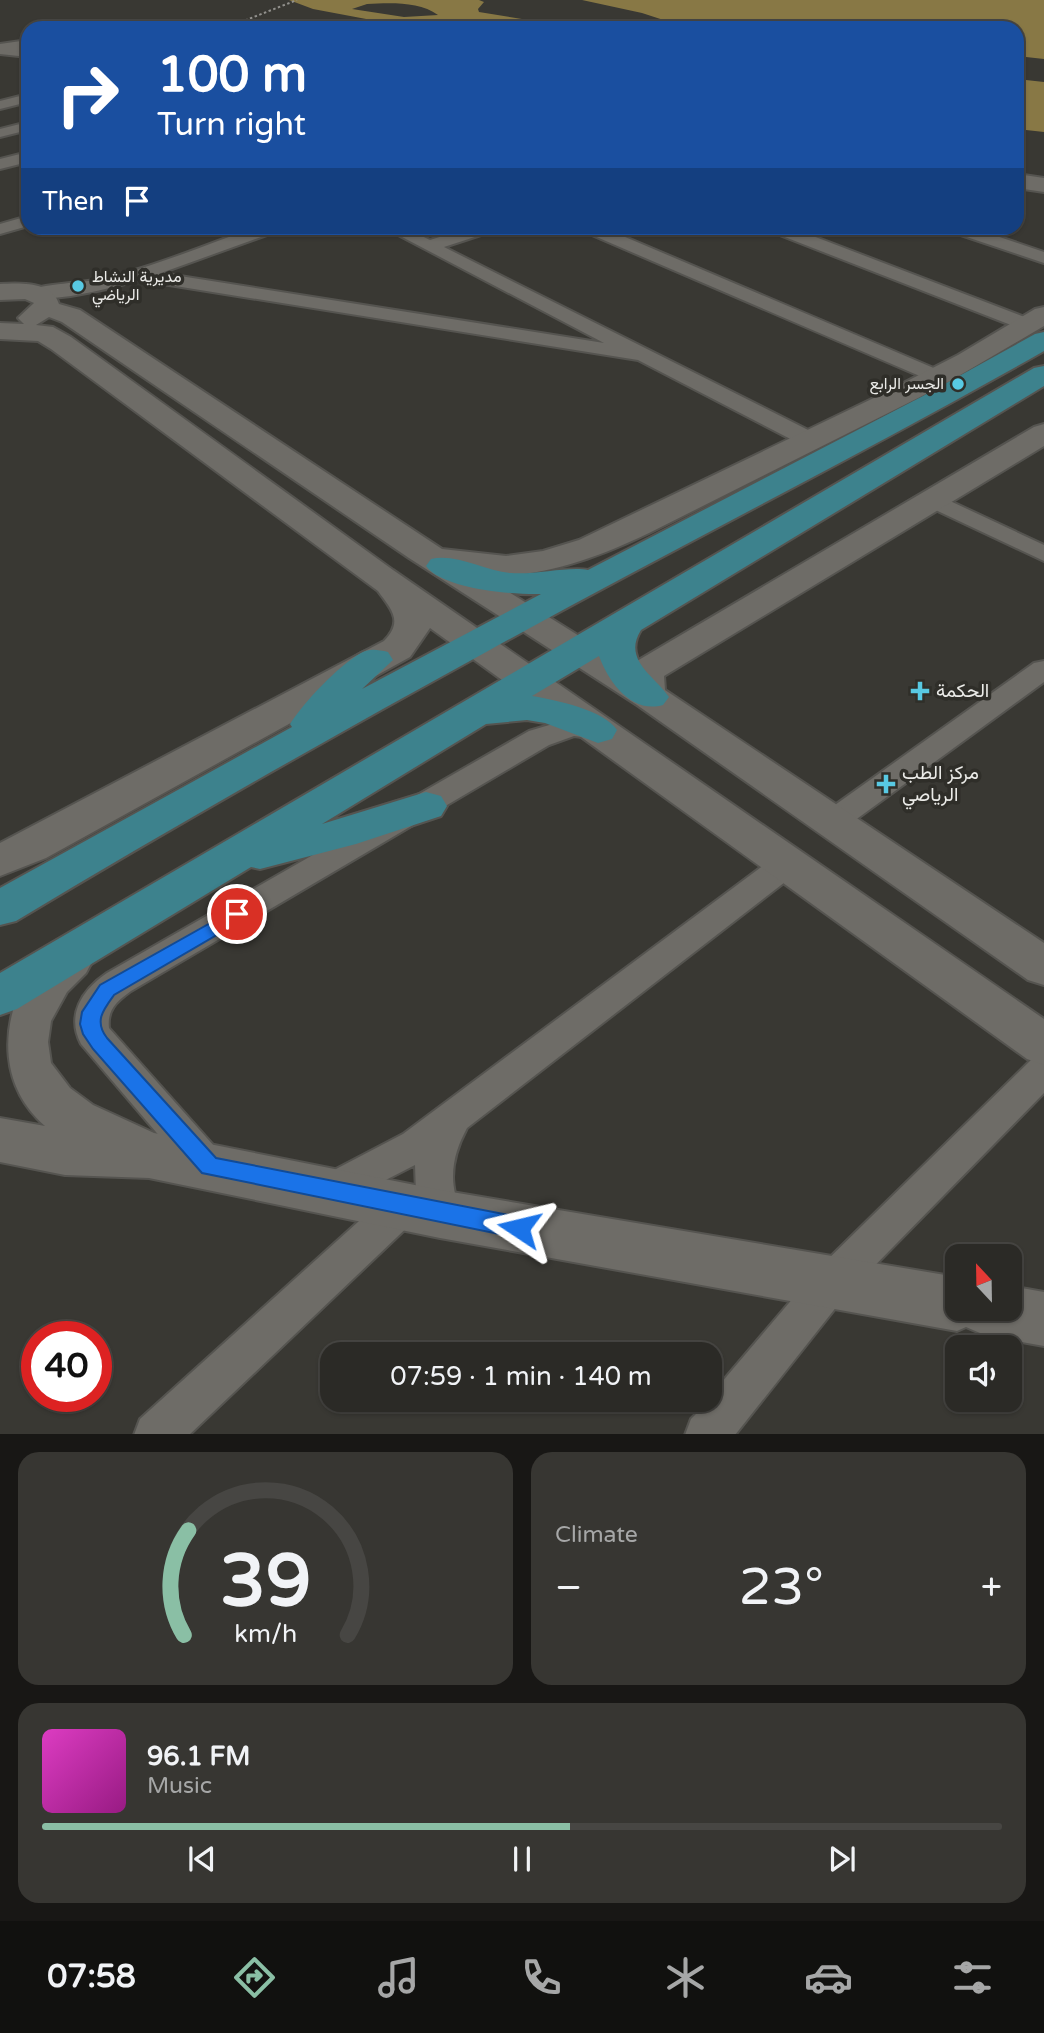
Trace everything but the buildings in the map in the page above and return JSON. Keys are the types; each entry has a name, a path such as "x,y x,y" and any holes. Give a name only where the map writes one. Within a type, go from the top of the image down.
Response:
{"main road":[{"path":"0,909 475,643 933,402 1039,327"},
{"path":"0,996 1044,374"},
{"path":"430,557 469,576 498,583 534,585 566,582 628,562"},
{"path":"638,614 618,634 616,651 622,667 650,697"},
{"path":"264,762 313,720 352,678 375,660"},
{"path":"439,733 478,714 498,708 522,706 561,715 598,730"},
{"path":"168,894 225,866 256,855 341,834 426,806"}],"street":[{"path":"0,42 21,40"},
{"path":"0,50 21,46"},
{"path":"0,50 21,52"},
{"path":"0,105 21,100"},
{"path":"0,133 21,128"},
{"path":"0,164 21,159"},
{"path":"1024,174 1044,176"},
{"path":"1024,182 1044,185"},
{"path":"0,229 21,223"},
{"path":"0,292 38,298 88,298 120,282 250,235"},
{"path":"407,235 810,440"},
{"path":"429,246 463,235"},
{"path":"607,235 936,376"},
{"path":"796,235 1039,327"},
{"path":"977,235 1044,258"},
{"path":"0,273 71,316 430,557 650,697 1044,967"},
{"path":"139,275 642,355"},
{"path":"0,330 30,319 38,298"},
{"path":"430,557 490,566 522,565 554,558 604,540 1039,327"},
{"path":"0,330 44,333 61,343 390,583 1044,1045"},
{"path":"650,697 643,686 644,677 650,669 1044,433"},
{"path":"933,500 1044,554"},
{"path":"0,861 31,847 397,649 413,631 409,611 390,583"},
{"path":"832,822 1044,669"},
{"path":"209,1167 93,1034 90,1024 97,1000 119,982 539,738 573,727 598,730"},
{"path":"331,1191 385,1163 453,1119 787,864"},
{"path":"0,899 74,866"},
{"path":"91,941 55,972 36,996 26,1020 22,1042 26,1064 50,1100 74,1119 149,1155"},
{"path":"707,1434 831,1283 1044,1069"},
{"path":"156,1434 422,1210 434,1189 434,1164 444,1133 453,1119"},
{"path":"0,1140 65,1152 149,1155 422,1210 945,1302"},
{"path":"1022,1315 1044,1318"}],"path":[{"path":"244,21 297,0"}],"shaded area":[{"path":"289,0 479,0 484,2 478,9 479,12 534,21 377,21 313,9","holes":["394,3 422,7 438,15 404,17 352,9 367,4"]},
{"path":"582,0 1044,0 1044,59 1024,57 1024,21 667,21"},
{"path":"1024,80 1044,82 1044,132 1024,130"}],"place":[{"name":"مديرية النشاط الرياضي","path":"78,286"},
{"name":"الجسر الرابع","path":"958,384"},
{"name":"الحكمة","path":"920,691"},
{"name":"مركز الطب الرياصي","path":"886,784"}],"route":[{"path":"237,914 107,990 97,1000 90,1024 100,1044 209,1167 519,1228"}]}
